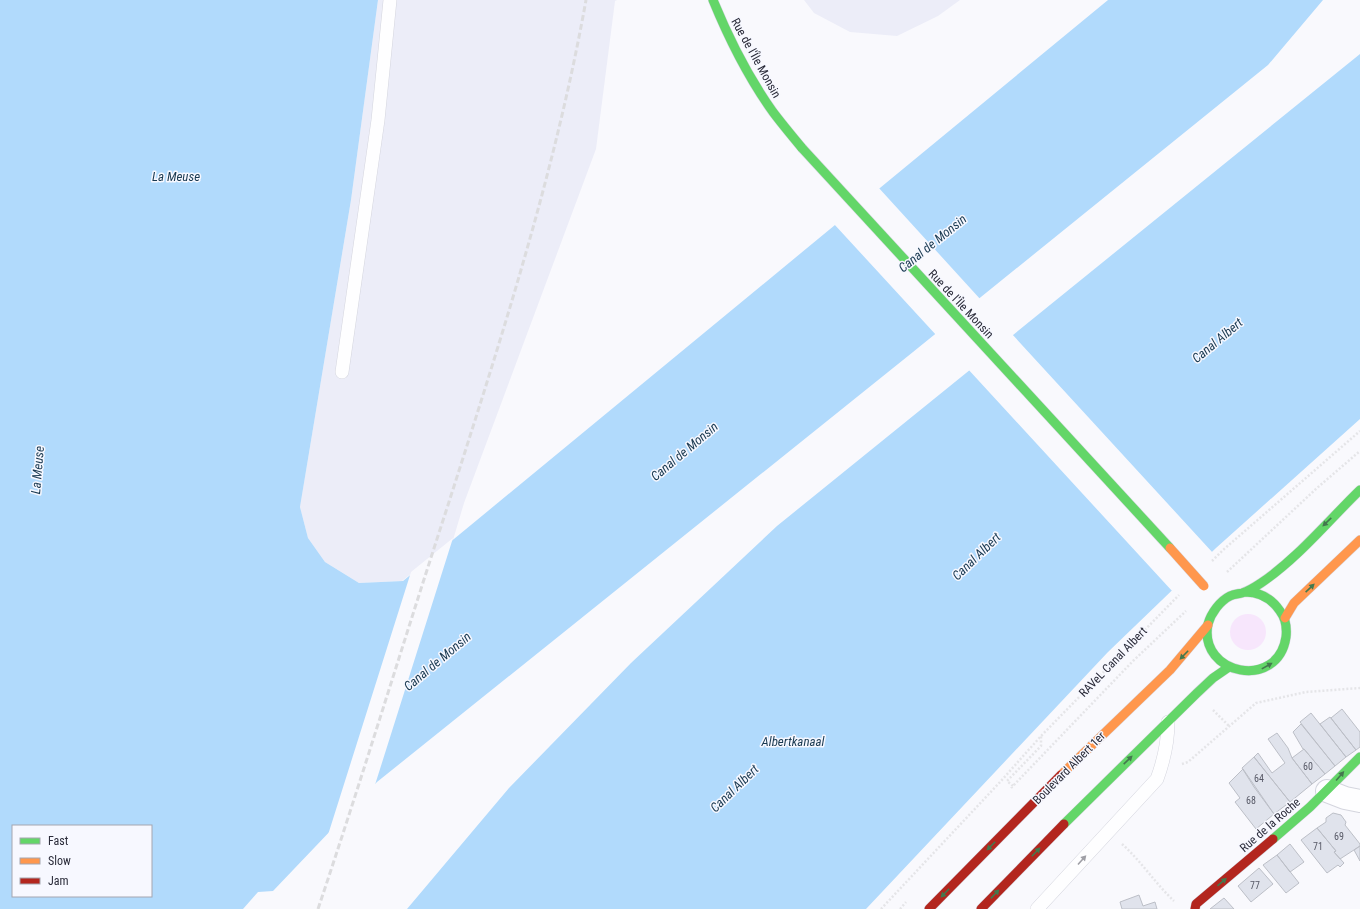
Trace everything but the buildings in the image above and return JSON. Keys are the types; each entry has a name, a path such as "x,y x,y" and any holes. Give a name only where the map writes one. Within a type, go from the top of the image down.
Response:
{"main road":[{"name":"Rue de l'Île Monsin","path":"713,0 733,44 750,75 770,107 802,148 1209,591 1213,613"},
{"path":"1245,592 1258,593 1271,599 1280,609 1285,618 1287,635 1284,648 1277,659 1266,667 1254,671 1242,671 1229,667 1219,660 1212,650 1208,638 1208,625 1213,613 1220,602 1232,595 1245,592 1263,582 1360,490"},
{"path":"1285,618 1294,603 1360,540"},
{"path":"1209,591 1232,595"},
{"name":"Boulevard Albert 1er","path":"929,909 1178,661 1208,625"},
{"path":"981,909 1090,797 1213,678 1229,667"},
{"name":"Rue de la Roche","path":"1195,909 1196,904 1327,791 1348,767 1360,757"}],"street":[{"path":"1327,791 1345,798 1360,801"}],"lane":[{"path":"342,372 378,120 390,0"},
{"path":"1037,909 1157,779 1168,739 1168,722"}],"path":[{"path":"1207,566 1223,550 1359,433"},
{"path":"1009,791 1133,661 1317,488 1360,451"},
{"name":"RAVeL Canal Albert","path":"881,909 1041,736 1180,594"},
{"path":"1159,774 1188,762 1256,703 1306,692 1360,688"},
{"path":"1013,786 1007,781 1041,746 1041,736"},
{"path":"1109,831 1132,853 1153,880 1178,904"},
{"path":"900,909 910,898"}],"shaded area":[{"path":"378,0 617,0 615,1 596,149 464,503 453,540 402,581 359,583 325,562 308,538 300,507 351,200"},
{"path":"804,0 960,0 938,16 897,36 850,32 814,13"},
{"path":"1252,614 1261,619 1265,625 1265,639 1261,645 1252,650 1244,650 1235,645 1231,639 1230,628 1235,619 1241,615"}],"water":[{"name":"La Meuse","path":"0,0 378,0 351,200 300,507 308,538 325,562 359,583 403,581 1108,0 1323,0 1268,65 377,782 273,891 258,892 243,909 0,909"},
{"name":"Albertkanaal","path":"1360,54 1360,419 1216,548 1108,652 866,909 407,909 509,788 631,663 777,526"}],"pier":[{"path":"878,187 981,300 937,336 834,224"},
{"path":"1011,333 1213,553 1173,592 967,368"},
{"path":"453,538 374,788 327,838 411,572"}],"railway":[{"path":"318,909 507,318 543,192 559,129 586,0"}],"traffic: fast":[{"path":"713,0 732,43 755,85 773,112 802,148"},
{"path":"802,148 1170,548"},
{"path":"1245,592 1256,593 1273,603 1282,614 1286,627 1286,637 1280,654 1269,665 1255,670 1240,670 1226,665 1215,655 1208,641 1209,620 1219,604 1226,598 1250,590 1288,562 1360,490"},
{"path":"1064,824 1197,693 1213,678 1229,667"},
{"path":"1273,839 1310,807 1360,757"}],"traffic: slow":[{"path":"1285,618 1294,603 1360,540"},
{"path":"1170,548 1204,586"},
{"path":"1061,775 1170,670 1208,625"}],"traffic: jam":[{"path":"929,909 1061,775"},
{"path":"981,909 1064,824"},
{"path":"1195,909 1196,904 1273,839"}],"water label":[{"name":"Canal de Monsin","path":"932,243"},
{"name":"Canal Albert","path":"1217,340"},
{"name":"Canal de Monsin","path":"684,451"},
{"name":"Canal Albert","path":"976,556"},
{"name":"Canal de Monsin","path":"437,661"},
{"name":"Canal Albert","path":"734,788"}]}
